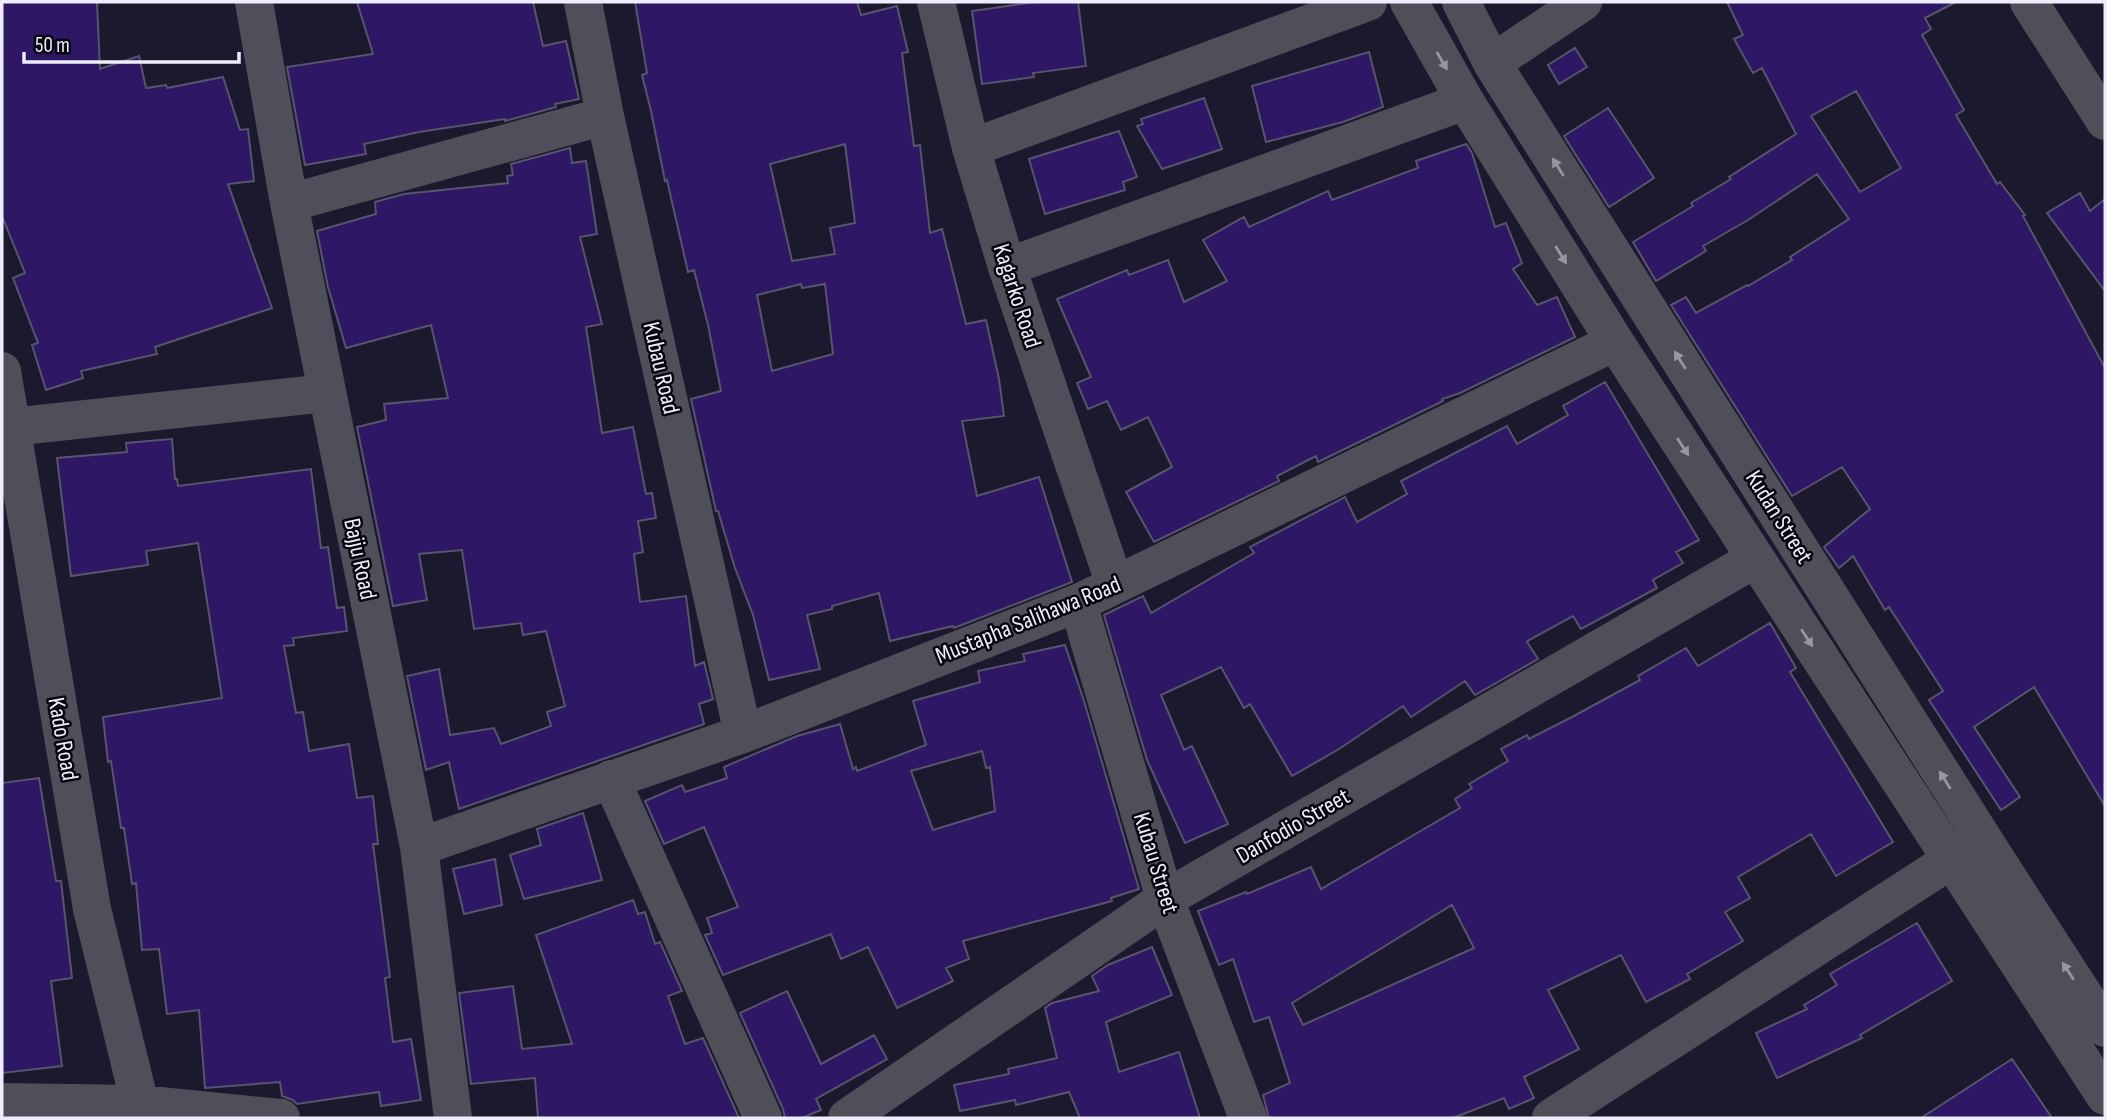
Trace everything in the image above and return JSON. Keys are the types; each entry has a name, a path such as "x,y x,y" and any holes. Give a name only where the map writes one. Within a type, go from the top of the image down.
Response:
{"street":[{"name":"Bajju Road","path":"254,2 326,393 419,847 453,1118"},
{"name":"Kubau Road","path":"583,2 605,116 743,734"},
{"name":"Kagarko Road","path":"936,2 971,148 1007,267 1115,585"},
{"path":"971,148 1368,2"},
{"path":"1409,2 1465,101 1615,342 2105,1096"},
{"name":"Kudan Street","path":"1461,2 1492,63 2105,1028"},
{"path":"1492,63 1583,2"},
{"path":"2029,2 2105,121"},
{"path":"1007,267 1465,101"},
{"path":"289,203 605,116"},
{"name":"Mustapha Salihawa Road","path":"419,847 743,734 1078,603 1615,342"},
{"name":"Kado Road","path":"2,371 6,427 92,909 140,1104"},
{"path":"6,427 326,393"},
{"name":"Danfodio Street","path":"847,1118 1166,900 1755,559"},
{"name":"Kubau Street","path":"1078,603 1166,900 1248,1118"},
{"path":"611,779 763,1118"},
{"path":"1563,1115 1951,860"},
{"path":"2,1102 140,1104 281,1118"}],"building":[{"path":"2,2 97,2 100,69 139,56 146,88 166,85 167,88 223,77 240,130 248,129 254,181 228,184 272,308 155,347 157,354 81,371 83,378 46,390 32,345 38,343 13,278 25,273 2,216"},
{"path":"357,2 533,2 543,46 566,41 579,99 505,121 419,132 364,144 366,154 305,165 287,67 373,54"},
{"path":"635,2 857,2 861,15 897,6 908,52 902,53 914,146 920,145 930,233 942,229 966,324 986,320 999,379 1004,416 962,421 977,496 1039,477 1072,582 954,628 953,626 890,641 879,593 832,606 832,609 807,615 820,669 769,680 753,615 716,511 691,399 721,391 694,270 688,272 667,180 665,181 642,75 647,73","holes":["845,144 855,223 830,228 835,254 792,261 770,164","801,284 802,288 825,284 833,354 772,371 757,295"]},
{"path":"1035,2 1078,2 1086,66 1033,73 1034,77 982,84 972,11"},
{"path":"1727,2 1956,2 1925,18 1931,29 1922,35 1964,110 1956,115 1997,184 2000,182 2025,215 2023,216 2105,368 2105,806 2034,687 1974,727 2020,797 2001,810 1929,700 1943,691 1889,607 1885,610 1853,556 1839,568 1824,547 1870,509 1842,467 1792,496 1671,305 1686,297 1696,313 1792,260 1790,257 1849,219 1817,174 1703,246 1706,251 1656,281 1633,242 1693,206 1691,203 1796,134 1762,68 1753,73 1734,39 1743,35","holes":["1856,91 1901,168 1860,192 1811,116"]},
{"path":"1575,48 1587,67 1559,84 1548,65"},
{"path":"1369,52 1383,107 1343,122 1266,142 1252,86"},
{"path":"1204,98 1222,149 1162,169 1137,126 1143,124 1141,119"},
{"path":"1608,108 1654,178 1609,207 1564,136"},
{"path":"1119,131 1137,177 1123,182 1125,190 1045,214 1029,159"},
{"path":"1466,144 1472,153 1495,227 1506,223 1522,263 1513,269 1537,305 1557,297 1575,337 1460,393 1442,399 1443,401 1318,462 1316,456 1277,476 1279,481 1154,542 1126,492 1172,467 1148,417 1121,430 1107,401 1088,409 1077,383 1091,377 1057,299 1127,270 1129,275 1168,260 1184,302 1227,281 1203,240 1244,217 1249,227 1328,191 1332,200 1418,168 1416,161"},
{"path":"570,148 572,163 586,161 597,234 580,237 602,324 586,327 602,433 633,427 646,494 652,493 656,518 638,521 643,552 634,554 640,602 686,596 695,666 704,662 713,699 699,704 704,724 459,809 449,762 426,770 407,676 439,669 450,735 494,728 501,744 551,726 547,712 565,706 546,631 523,635 521,623 474,629 462,550 419,554 427,600 393,606 357,427 386,420 384,404 448,398 431,325 346,348 328,287 317,231 376,214 375,202 404,194 508,183 507,176 513,175 511,164"},
{"path":"2080,193 2090,211 2105,199 2105,291 2047,213"},
{"path":"1605,382 1699,540 1676,552 1683,563 1653,580 1657,588 1581,629 1573,616 1529,640 1527,642 1538,659 1475,695 1465,681 1411,717 1403,706 1339,749 1292,776 1250,704 1244,708 1221,667 1161,695 1184,750 1192,746 1228,824 1185,843 1147,760 1104,615 1143,596 1151,613 1254,553 1250,547 1345,497 1357,522 1407,494 1401,481 1507,426 1517,444 1568,415 1563,406"},
{"path":"172,439 178,486 311,469 321,548 328,547 337,608 344,607 347,631 293,638 294,645 284,646 296,713 303,712 309,751 349,744 357,798 373,796 378,844 373,844 390,977 385,978 393,1042 411,1039 421,1100 381,1106 379,1092 297,1104 282,1096 280,1082 205,1088 199,1010 167,1014 159,949 142,950 136,883 132,884 111,761 108,762 103,717 222,698 198,543 146,551 148,565 71,576 57,458 127,452 126,443"},
{"path":"1770,623 1796,668 1790,672 1893,842 1836,876 1811,834 1738,877 1750,898 1725,912 1743,941 1687,974 1690,979 1646,1002 1621,955 1548,990 1579,1049 1524,1077 1534,1098 1509,1109 1504,1098 1453,1118 1269,1118 1263,1095 1290,1083 1269,1017 1254,1022 1233,959 1219,965 1198,911 1311,867 1321,889 1460,808 1455,799 1472,788 1469,784 1508,761 1501,749 1527,735 1529,739 1640,680 1638,676 1686,648 1698,666","holes":["1452,905 1474,948 1303,1025 1292,1003"]},
{"path":"1065,645 1139,889 1111,898 1112,901 963,941 969,959 946,968 953,981 897,1008 868,947 841,959 831,934 723,975 705,935 712,933 707,918 738,907 704,827 664,844 645,801 682,785 685,792 727,778 724,767 797,736 840,724 853,769 856,767 857,771 926,745 913,701 980,682 978,671 1025,661 1023,654","holes":["982,751 986,768 990,767 995,811 933,830 911,771"]},
{"path":"39,778 56,881 61,881 72,978 51,981 62,1066 2,1073 2,783"},
{"path":"583,813 602,880 524,899 510,855 541,845 537,829"},
{"path":"495,859 502,905 464,914 453,869"},
{"path":"633,900 638,914 645,912 655,944 660,942 682,991 668,996 685,1044 703,1038 739,1118 538,1118 535,1078 471,1084 459,993 513,986 522,1049 572,1044 536,935"},
{"path":"1917,923 1952,981 1860,1035 1862,1038 1777,1078 1756,1033 1807,1009 1804,1005 1837,985 1830,974"},
{"path":"1152,947 1172,995 1106,1022 1119,1072 1179,1052 1200,1118 1080,1118 1069,1092 1016,1105 1015,1100 960,1111 954,1085 1009,1074 1008,1069 1057,1058 1045,1008 1052,1003 1099,991 1092,976 1108,965"},
{"path":"787,991 821,1064 874,1035 887,1059 816,1099 821,1110 802,1118 785,1118 740,1013"},
{"path":"2012,1059 2052,1118 1921,1118"}]}
